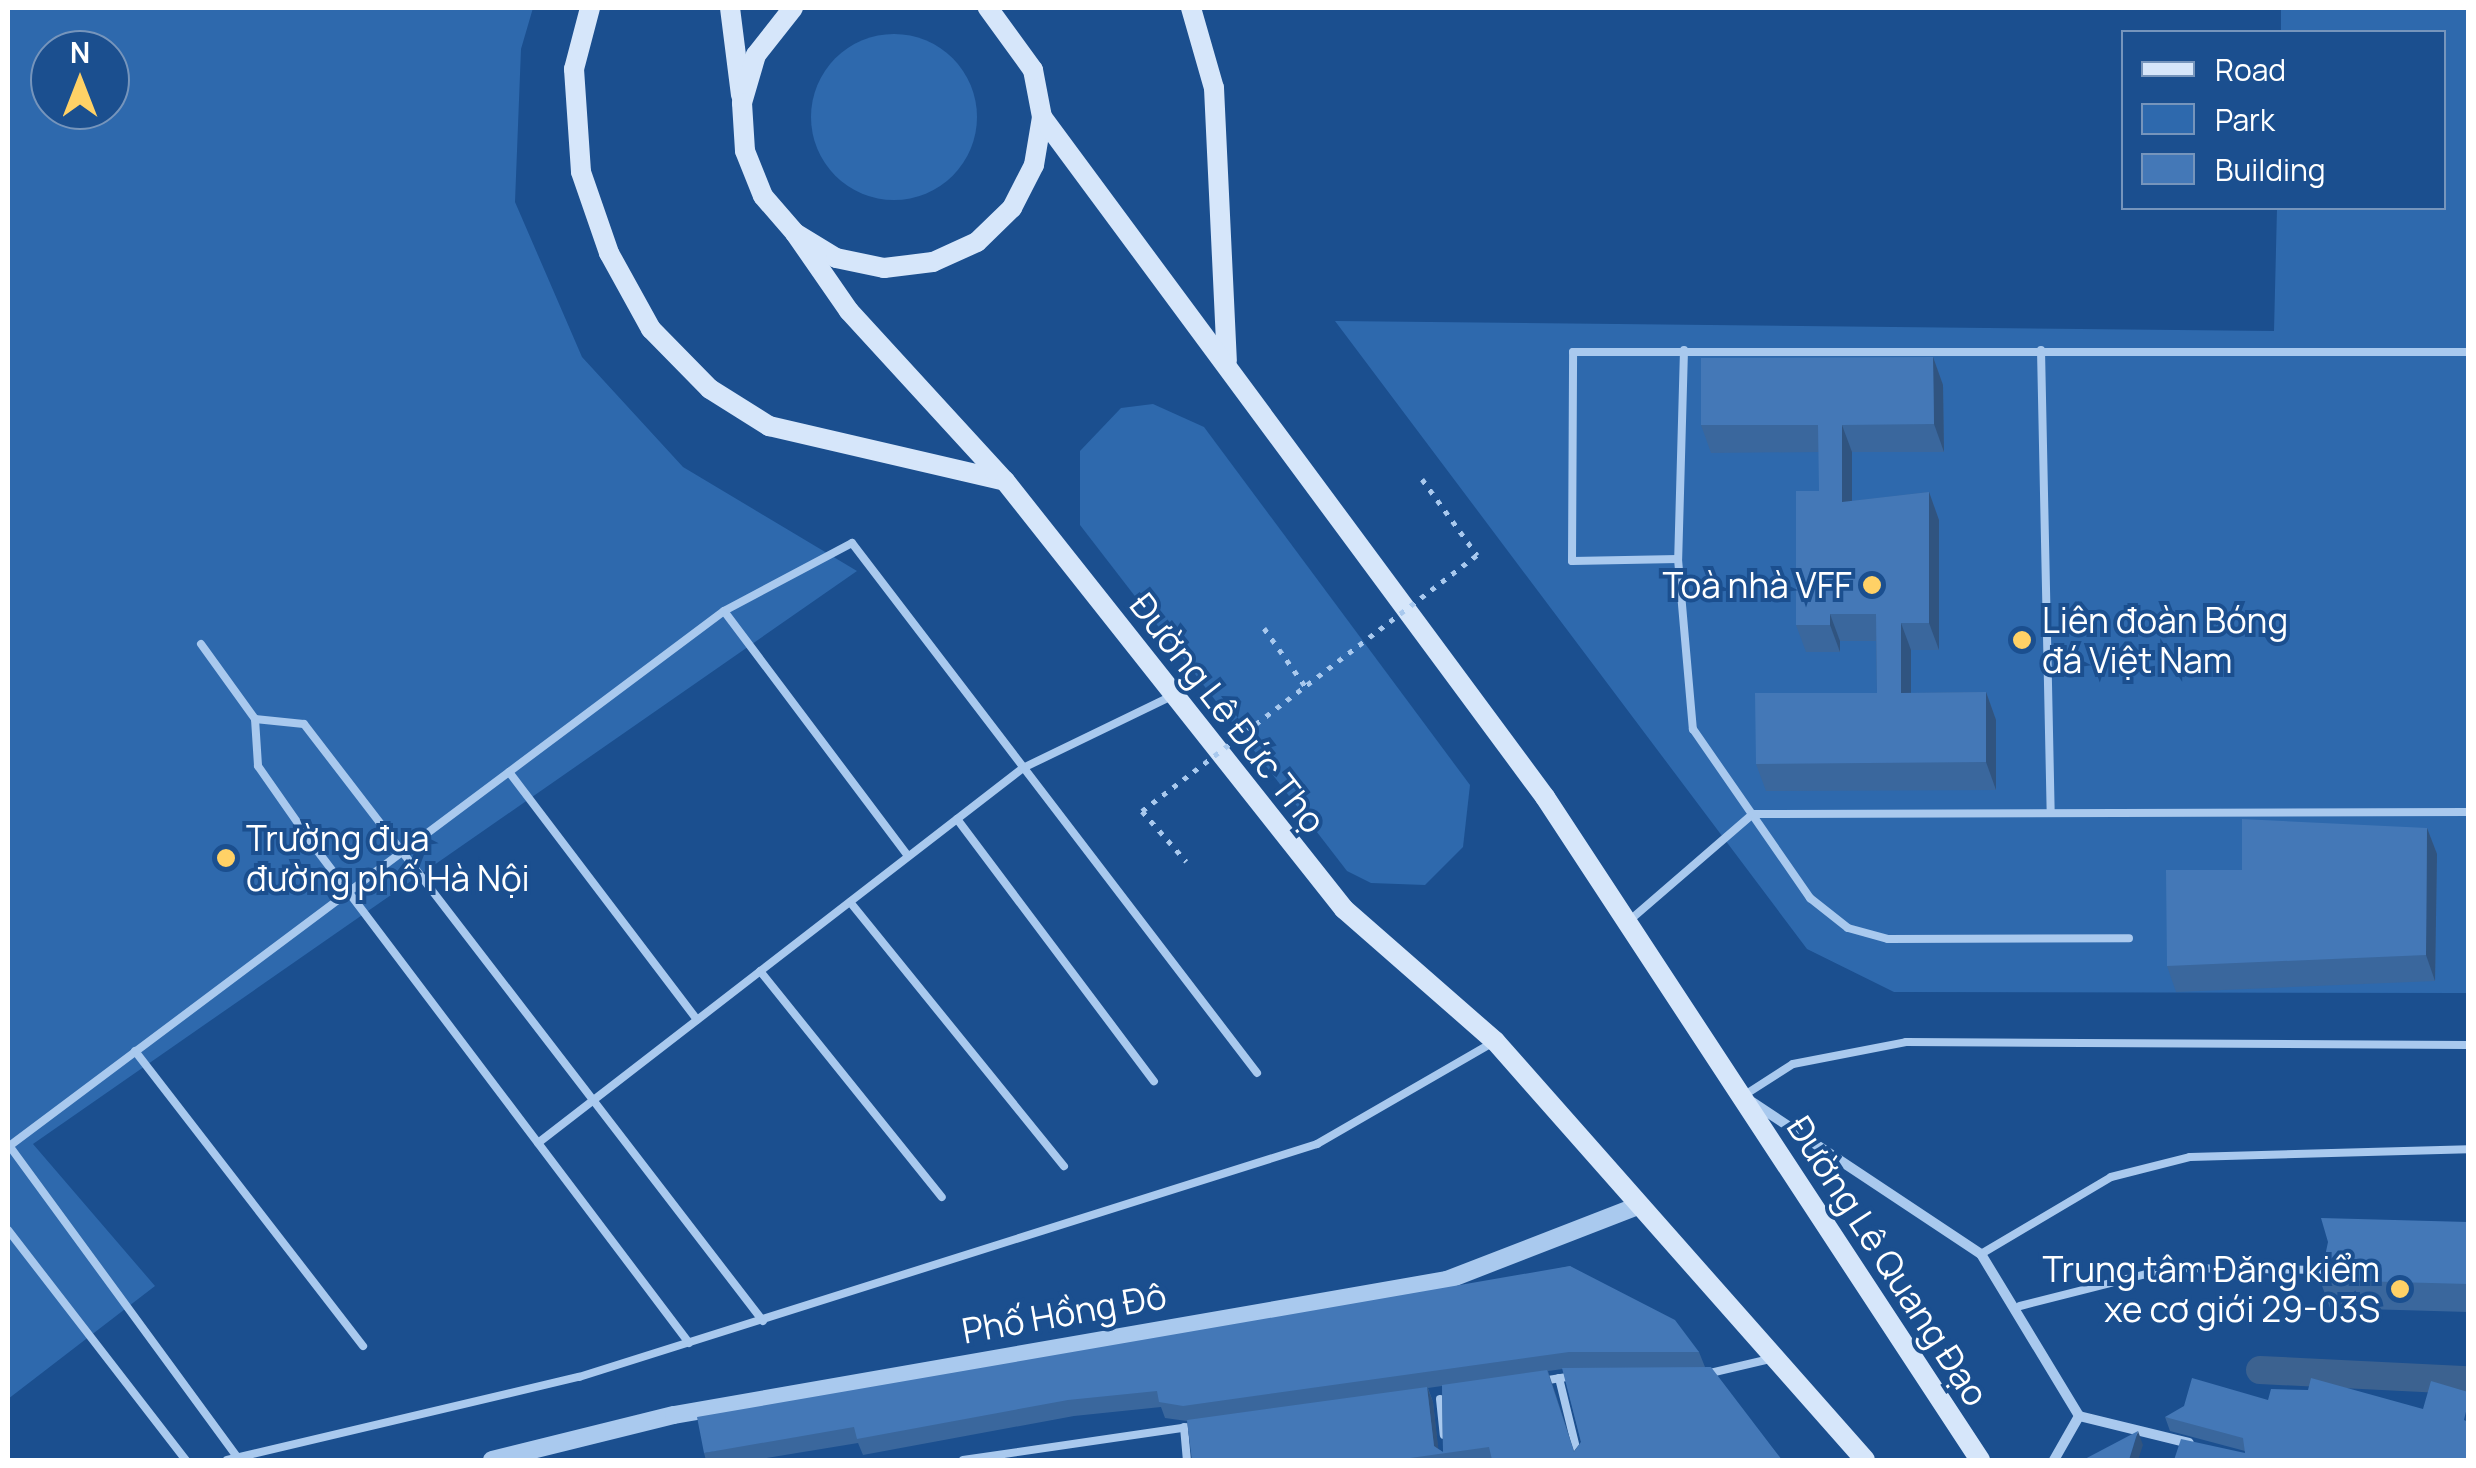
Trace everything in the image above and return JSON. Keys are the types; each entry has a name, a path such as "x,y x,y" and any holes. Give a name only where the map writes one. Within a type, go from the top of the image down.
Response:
{"main road":[{"path":"590,8 574,69 581,172 609,253 651,329 710,389 769,426 1005,481"},
{"path":"730,8 742,103"},
{"path":"742,103 756,54 793,8"},
{"path":"795,233 836,258 884,268 932,262 977,242 1019,194 1042,117 1034,70 1008,18 988,8"},
{"path":"1192,8 1214,88 1227,361"},
{"name":"Đường Lê Đức Thọ","path":"742,103 751,166 849,312 1005,481 1344,909 1496,1041 1640,1205"},
{"path":"1042,117 1227,361 1630,920 1743,1096"},
{"name":"Đường Lê Quang Đạo","path":"1743,1096 1980,1460"},
{"path":"1640,1205 1866,1460"}],"street":[{"path":"1743,1096 1981,1254 2020,1306 2079,1416 2211,1450"},
{"name":"Phố Hồng Đô","path":"492,1460 655,1418 1447,1280 1640,1205"},
{"path":"2054,1460 2079,1416"}],"lane":[{"path":"1684,350 1678,559 1692,730 1810,898 1848,928 1888,939 2129,938"},
{"path":"2040,350 2051,812"},
{"path":"1678,559 1572,560 1573,352 2468,352"},
{"path":"1257,1072 852,542 724,611 8,1145 232,1458 689,1343 1318,1144 1496,1041"},
{"path":"724,611 908,856"},
{"path":"201,644 255,719 258,766 347,892 689,1343"},
{"path":"538,1144 1023,768 1172,696"},
{"path":"255,719 304,724 762,1321"},
{"path":"509,772 697,1020"},
{"path":"1630,920 1753,814 2468,812"},
{"path":"957,819 1154,1081"},
{"path":"850,902 1064,1166"},
{"path":"760,972 942,1197"},
{"path":"1743,1096 1793,1064 1906,1042 2468,1045"},
{"path":"135,1051 363,1346"},
{"path":"1981,1254 2112,1177 2190,1156 2468,1149"},
{"path":"9,1234 186,1460"},
{"path":"2020,1306 2170,1268 2332,1270"},
{"path":"1687,1372 1726,1375 1776,1358"},
{"path":"1526,1384 1594,1374"},
{"path":"1559,1378 1579,1460"},
{"path":"1428,1401 1458,1396"},
{"path":"1440,1400 1445,1445"},
{"path":"963,1460 1204,1425"},
{"path":"1184,1427 1187,1460"}],"path":[{"path":"1186,861 1142,811 1477,555 1422,479"},
{"path":"1264,628 1305,686"}],"green space":[{"name":"Trường đua đường phố Hà Nội","path":"8,8 533,8 521,49 515,202 582,357 683,467 857,571 33,1144 155,1286 8,1399"},
{"name":"Liên đoàn Bóng đá Việt Nam","path":"2281,8 2468,8 2468,993 1894,992 1807,949 1335,321 2274,331 2277,210 2446,210 2446,30 2281,30"},
{"path":"894,34 926,41 952,59 970,85 977,117 970,149 952,175 926,193 894,200 862,193 836,175 818,149 811,117 818,85 836,59 862,41"},
{"path":"1153,404 1204,427 1470,785 1463,847 1425,885 1371,883 1347,871 1080,525 1080,451 1121,408"}],"building":[{"path":"1933,357 1934,424 1842,425 1842,502 1929,492 1929,623 1901,623 1901,693 1986,692 1986,762 1756,764 1755,693 1877,693 1876,614 1830,614 1830,625 1796,625 1796,491 1819,491 1818,425 1701,425 1701,358"},
{"path":"2242,819 2427,828 2426,955 2167,966 2166,870 2242,870"},
{"path":"2321,1218 2468,1222 2468,1284 2320,1280 2328,1242"},
{"path":"1570,1266 1675,1320 1699,1352 1569,1352 1183,1406 1159,1402 1157,1391 1068,1400 857,1439 854,1427 704,1453 697,1417"},
{"path":"1711,1367 1782,1460 1492,1460 1489,1447 1396,1460 1192,1460 1187,1420 1427,1387 1434,1446 1443,1452 1442,1385 1547,1370 1574,1452 1581,1442 1562,1368"},
{"path":"2192,1378 2268,1400 2271,1389 2308,1390 2311,1378 2423,1409 2431,1381 2468,1392 2464,1420 2468,1422 2468,1460 2174,1460 2181,1439 2245,1453 2243,1438 2165,1417 2184,1406"},
{"path":"2138,1431 2129,1460 2083,1460"}],"waterway":[{"path":"2260,1370 2468,1380"}],"place":[{"name":"Toà nhà VFF","path":"1872,585"},
{"name":"Liên đoàn Bóng đá Việt Nam","path":"2022,640"},
{"name":"Trường đua đường phố Hà Nội","path":"226,858"},
{"name":"Trung tâm Đăng kiểm xe cơ giới 29-03S","path":"2400,1289"}]}
